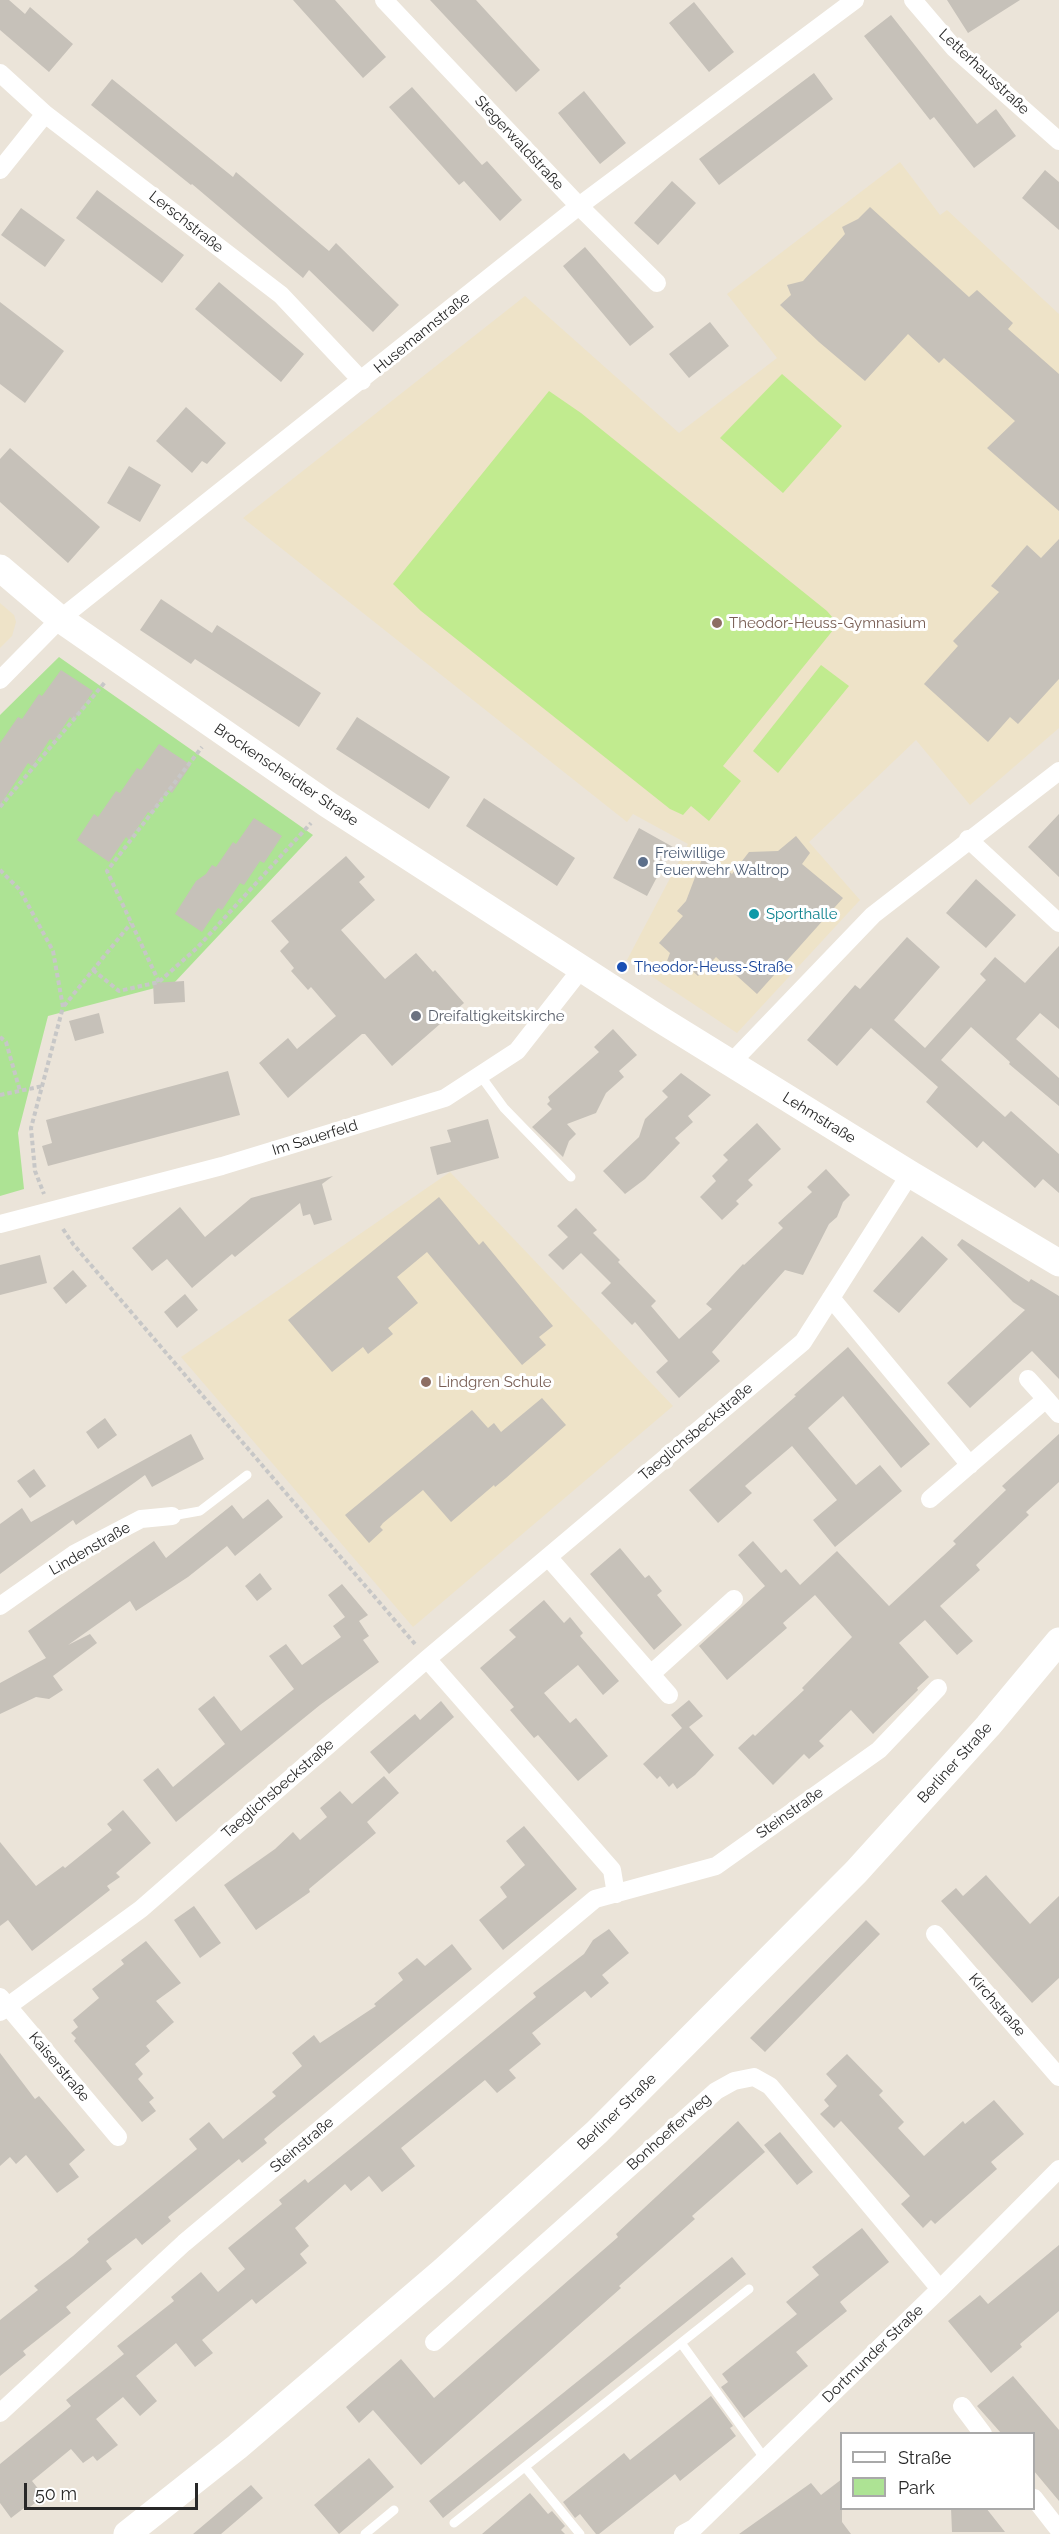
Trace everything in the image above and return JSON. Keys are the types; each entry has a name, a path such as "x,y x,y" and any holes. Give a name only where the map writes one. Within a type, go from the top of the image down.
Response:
{"street":[{"name":"Stegerwaldstraße","path":"384,0 579,206 657,283"},
{"name":"Husemannstraße","path":"0,680 60,619 362,381 579,206 855,0"},
{"name":"Letterhausstraße","path":"913,0 954,48 1059,141"},
{"name":"Lerschstraße","path":"0,73 45,114 281,295 362,381"},
{"path":"0,170 45,114"},
{"name":"Brockenscheidter Straße","path":"0,568 60,619 327,804 582,968"},
{"path":"731,1063 873,915 968,839 1059,771"},
{"path":"968,839 1059,923"},
{"name":"Lehmstraße","path":"582,968 910,1174 1059,1263"},
{"name":"Im Sauerfeld","path":"0,1224 222,1166 445,1098 517,1051 582,968"},
{"name":"Taeglichsbeckstraße","path":"3,2005 141,1910 428,1659 803,1342 910,1174"},
{"path":"831,1298 970,1465"},
{"path":"1028,1379 1059,1414"},
{"path":"930,1499 1046,1400"},
{"name":"Lindenstraße","path":"0,1606 74,1554 141,1519 172,1516"},
{"path":"548,1557 669,1695"},
{"path":"651,1674 734,1599"},
{"name":"Berliner Straße","path":"128,2534 237,2447 442,2271 597,2132 856,1872 988,1726 1059,1641"},
{"path":"428,1659 612,1870 616,1893"},
{"name":"Steinstraße","path":"0,2413 184,2242 595,1899 716,1866 879,1750 938,1688"},
{"name":"Kirchstraße","path":"934,1934 1059,2077"},
{"name":"Kaiserstraße","path":"3,2005 118,2137"},
{"name":"Bonhoefferweg","path":"434,2342 716,2091 734,2081 754,2077 770,2085 940,2289"},
{"name":"Dortmunder Straße","path":"683,2534 694,2528 940,2289 1059,2169"},
{"path":"962,2406 982,2432"},
{"path":"1035,2499 1059,2530"}],"lane":[{"path":"480,1075 504,1108 571,1177"},
{"name":"Lindenstraße","path":"172,1516 200,1511 247,1475"},
{"path":"454,2523 749,2289"},
{"path":"681,2343 765,2459"},
{"path":"525,2467 580,2534"},
{"path":"365,2534 394,2510"}],"path":[{"path":"0,807 122,662"},
{"path":"159,982 107,871 217,728"},
{"path":"93,970 119,991 159,982 197,948 327,804"},
{"path":"0,870 20,890 53,951 63,1007 32,1128 35,1171 50,1210 73,1244 428,1659"},
{"path":"63,1007 131,923"},
{"path":"0,1037 6,1042 20,1091"},
{"path":"0,1095 43,1086"}],"shaded area":[{"name":"Theodor-Heuss-Gymnasium","path":"900,162 940,215 947,210 1059,314 1059,728 970,805 916,740 809,842 860,900 737,1033 627,960 688,844 633,814 627,822 243,518 525,296 679,433 777,358 727,294"},
{"path":"0,603 14,615 16,622 12,636 0,648"},
{"name":"Lindgren Schule","path":"450,1172 673,1406 413,1627 181,1357"}],"green space":[{"path":"782,374 842,426 783,493 720,438"},
{"path":"549,391 581,413 827,611 838,624 723,766 741,781 709,821 691,806 683,815 670,809 421,611 393,584"},
{"path":"59,657 313,835 174,983 48,1016 18,1133 24,1189 0,1196 0,715"},
{"path":"821,665 849,686 778,773 753,751"}],"building":[{"path":"0,0 9,0 25,14 30,7 73,44 49,72 0,30"},
{"path":"293,0 335,0 386,57 363,78"},
{"path":"430,0 476,0 540,70 516,92"},
{"path":"947,0 1020,0 968,33"},
{"path":"694,2 734,52 709,72 669,23"},
{"path":"891,15 977,124 996,109 1016,136 974,168 934,117 930,120 864,36"},
{"path":"814,73 833,99 719,185 699,159"},
{"path":"112,79 233,177 236,172 329,251 336,243 399,305 373,332 309,270 303,278 192,184 91,105"},
{"path":"412,87 482,165 487,161 522,200 500,221 464,181 459,185 389,107"},
{"path":"584,91 626,143 600,164 558,113"},
{"path":"1045,170 1059,182 1059,230 1022,198"},
{"path":"672,181 696,203 658,245 634,223"},
{"path":"97,190 184,255 162,283 76,218"},
{"path":"870,207 969,297 977,290 1013,323 1008,329 1059,374 1059,511 987,448 1015,421 944,358 939,363 908,334 865,381 780,305 791,295 787,285 803,281 845,234 842,227 858,219"},
{"path":"21,208 65,240 45,267 1,235"},
{"path":"585,247 654,327 630,346 563,266"},
{"path":"219,282 304,354 281,382 195,309"},
{"path":"0,302 64,351 25,403 0,384"},
{"path":"710,322 729,346 689,378 669,354"},
{"path":"186,407 226,443 207,464 202,461 192,473 156,441"},
{"path":"10,448 100,527 68,563 0,502 0,459"},
{"path":"129,466 161,485 140,522 107,503"},
{"path":"1059,539 1059,679 1018,724 1010,717 988,742 924,684 958,646 953,641 999,592 991,586 1027,545 1041,558"},
{"path":"161,599 212,633 217,625 321,693 299,727 195,659 191,664 140,630"},
{"path":"61,670 93,691 74,720 70,717 54,741 50,739 32,766 28,763 0,805 0,743 18,717 22,719 39,694 42,696"},
{"path":"357,717 450,777 429,809 336,749"},
{"path":"159,744 191,765 172,793 168,790 151,814 148,812 129,840 126,837 109,862 77,840 94,814 98,817 116,791 120,793 137,768 141,770"},
{"path":"484,798 575,858 557,886 466,826"},
{"path":"1059,814 1059,877 1028,847"},
{"path":"254,818 282,836 264,863 260,861 244,885 240,883 222,910 218,908 202,932 175,914 196,881 206,874 212,865 216,867 233,842 236,844"},
{"name":"Freiwillige Feuerwehr Waltrop","path":"639,828 673,847 647,896 613,878"},
{"name":"Sporthalle","path":"796,836 810,853 802,864 843,898 757,994 716,957 698,976 688,967 667,961 670,953 659,943 683,916 677,911 686,901 705,851 732,874 749,852 778,851"},
{"path":"346,856 365,877 359,882 375,900 341,930 385,979 416,953 433,972 435,970 464,1003 392,1066 365,1034 362,1034 288,1098 259,1063 288,1038 297,1049 336,1016 311,987 308,990 291,971 294,968 280,951 289,942 271,921"},
{"path":"976,879 1016,915 986,948 946,913"},
{"path":"907,937 940,967 894,1020 925,1048 986,980 980,974 995,957 1025,983 1059,946 1059,1029 1040,1013 1016,1039 1059,1078 1059,1106 1009,1064 1010,1062 971,1027 941,1060 1005,1117 1011,1111 1059,1154 1059,1193 1043,1179 1035,1188 983,1141 977,1148 926,1102 938,1087 871,1028 837,1066 807,1040 855,985 860,989"},
{"path":"184,981 185,1002 154,1004 153,983"},
{"path":"99,1013 104,1033 75,1041 69,1021"},
{"path":"613,1029 637,1055 619,1071 624,1077 606,1093 596,1113 567,1124 576,1134 569,1141 563,1157 532,1127 552,1109 547,1104 550,1101 548,1097 599,1052 594,1047"},
{"path":"228,1071 240,1115 48,1166 42,1146 52,1143 46,1120"},
{"path":"681,1073 711,1095 688,1116 693,1122 675,1138 680,1143 645,1179 625,1194 603,1171 639,1137 645,1119 668,1097 662,1091"},
{"path":"488,1119 499,1158 437,1175 430,1147 451,1142 447,1130"},
{"path":"757,1123 781,1149 748,1180 753,1185 736,1201 739,1204 722,1220 700,1197 716,1181 712,1176 728,1160 723,1155"},
{"path":"826,1169 850,1195 843,1202 837,1217 829,1224 803,1275 785,1270 712,1352 720,1361 679,1398 656,1372 668,1361 635,1322 632,1325 601,1293 611,1283 581,1253 563,1270 548,1255 568,1237 557,1226 576,1208 597,1230 593,1233 656,1301 651,1306 679,1339 712,1309 706,1304 743,1264 783,1228 778,1223 812,1192 807,1187"},
{"path":"333,1176 322,1184 332,1220 314,1225 310,1214 303,1216 300,1203 235,1257 232,1254 192,1288 167,1259 152,1271 132,1248 180,1207 205,1237 251,1198"},
{"path":"439,1197 479,1245 483,1241 553,1326 539,1337 546,1345 522,1365 427,1252 397,1277 418,1303 388,1328 393,1334 368,1354 363,1347 332,1372 288,1320"},
{"path":"922,1236 948,1259 899,1313 873,1291"},
{"path":"962,1239 1029,1282 1031,1279 1059,1296 1059,1379 1032,1351 970,1408 947,1383 1025,1310 1013,1302 957,1245"},
{"path":"40,1255 47,1283 0,1295 0,1265"},
{"path":"73,1270 87,1286 66,1304 53,1288"},
{"path":"185,1294 198,1310 177,1328 164,1312"},
{"path":"848,1347 930,1444 901,1468 843,1396 808,1428 856,1485 880,1465 902,1491 835,1547 813,1520 837,1500 792,1446 745,1486 752,1493 718,1523 689,1490"},
{"path":"542,1398 566,1425 506,1478 495,1487 494,1485 451,1522 423,1490 383,1523 380,1527 383,1530 369,1543 345,1515 472,1410 488,1428 494,1423 501,1432"},
{"path":"105,1418 117,1435 98,1449 86,1432"},
{"path":"191,1434 204,1459 152,1487 145,1475 76,1525 73,1520 0,1574 0,1524 22,1508 31,1522"},
{"path":"1059,1434 1059,1482 1026,1512 1029,1515 976,1565 980,1570 940,1606 973,1641 957,1655 925,1620 899,1643 929,1677 917,1688 918,1690 873,1734 851,1710 819,1741 824,1746 809,1759 804,1754 773,1785 738,1748 753,1734 755,1736 804,1690 802,1688 852,1637 815,1595 783,1623 787,1628 727,1680 699,1646 765,1586 738,1555 753,1541 781,1573 786,1569 800,1585 837,1551 889,1606 956,1544 953,1541 1006,1490 1002,1486"},
{"path":"34,1469 46,1486 30,1498 17,1481"},
{"path":"268,1499 283,1517 235,1556 227,1546 188,1577 136,1611 130,1601 68,1645 90,1634 97,1643 53,1676 63,1690 49,1699 36,1697 0,1714 0,1683 46,1658 28,1631 154,1541 166,1558 232,1505 243,1519"},
{"path":"620,1548 645,1578 649,1575 662,1591 657,1595 682,1625 654,1650 590,1574"},
{"path":"260,1573 272,1589 257,1601 245,1586"},
{"path":"342,1584 368,1615 359,1621 369,1636 363,1640 379,1662 320,1705 176,1822 143,1780 158,1768 173,1787 225,1744 198,1709 214,1696 241,1731 294,1689 269,1656 286,1644 302,1665 341,1637 333,1626 345,1617 328,1595"},
{"path":"544,1600 564,1623 570,1617 583,1633 580,1636 619,1681 603,1695 578,1665 544,1693 570,1723 576,1718 608,1756 578,1781 538,1735 534,1738 510,1710 514,1707 480,1668 516,1637 509,1630"},
{"path":"689,1700 703,1716 689,1727 714,1755 695,1775 677,1789 673,1783 669,1787 660,1776 657,1779 643,1764 682,1728 671,1715"},
{"path":"441,1701 454,1717 389,1774 370,1752 415,1714 420,1720"},
{"path":"384,1776 399,1793 367,1822 376,1833 309,1889 310,1892 256,1930 224,1885 275,1849 293,1832 300,1840 327,1817 320,1808 340,1791 352,1804"},
{"path":"123,1810 151,1843 116,1873 120,1877 107,1886 110,1890 32,1951 8,1920 0,1926 0,1842 36,1886 63,1866 65,1868 112,1830 107,1824"},
{"path":"524,1826 577,1889 503,1950 479,1920 507,1897 500,1887 525,1865 506,1841"},
{"path":"986,1875 1030,1924 1059,1896 1059,1978 1032,2003 941,1901 956,1888 963,1896"},
{"path":"194,1906 221,1943 200,1958 174,1920"},
{"path":"866,1920 880,1934 765,2052 750,2038"},
{"path":"609,1929 629,1953 602,1975 609,1983 591,1998 585,1991 532,2033 541,2044 509,2070 516,2078 497,2093 485,2080 401,2148 415,2166 382,2192 369,2176 351,2191 345,2184 295,2228 309,2246 300,2254 307,2263 256,2304 252,2299 202,2340 213,2353 195,2367 176,2343 136,2376 157,2401 140,2416 123,2397 96,2419 118,2445 97,2461 93,2456 83,2463 71,2449 32,2481 44,2496 11,2518 0,2503 0,2464 71,2406 66,2400 124,2354 117,2346 174,2301 171,2297 201,2272 218,2292 245,2269 228,2248 282,2204 279,2200 305,2179 308,2183 536,1997 533,1993 584,1954 593,1940"},
{"path":"146,1941 181,1983 156,2001 174,2022 146,2046 150,2051 135,2064 143,2074 138,2079 154,2098 149,2102 156,2111 142,2122 74,2041 76,2038 71,2033 78,2027 73,2020 99,1998 92,1989 124,1964 121,1960"},
{"path":"452,1944 472,1969 278,2127 264,2139 267,2143 242,2163 239,2159 168,2217 171,2221 142,2245 136,2238 106,2261 112,2269 66,2307 71,2313 23,2351 26,2355 0,2376 0,2320 38,2290 34,2286 73,2256 89,2242 87,2239 197,2149 189,2139 209,2122 223,2139 276,2096 272,2092 302,2066 292,2053 314,2035 320,2043 376,2006 374,2004 403,1980 398,1973 417,1958 425,1966"},
{"path":"0,2053 35,2099 39,2096 85,2150 69,2164 79,2177 57,2193 26,2155 16,2164 10,2157 0,2166"},
{"path":"847,2054 883,2091 879,2095 904,2122 898,2128 924,2156 963,2121 965,2124 994,2100 1024,2134 991,2162 997,2169 935,2224 931,2220 923,2228 901,2204 910,2196 841,2121 834,2128 820,2114 829,2106 824,2100 837,2086 826,2074"},
{"path":"738,2121 765,2152 692,2216 695,2219 619,2286 621,2288 421,2465 373,2410 359,2423 346,2407 401,2359 434,2398 618,2237 616,2234"},
{"path":"780,2132 813,2172 797,2185 764,2145"},
{"path":"862,2228 889,2262 840,2302 847,2311 796,2352 808,2366 744,2418 721,2387 728,2382 722,2374 797,2314 786,2302 819,2275 812,2267"},
{"path":"1059,2245 1059,2311 1020,2344 1022,2347 991,2373 948,2321 980,2295 988,2304"},
{"path":"732,2257 746,2274 443,2518 429,2501"},
{"path":"1013,2376 1059,2430 1059,2501 1035,2472 1035,2432 1000,2432 977,2406"},
{"path":"711,2396 733,2426 730,2428 736,2436 680,2481 675,2474 599,2534 596,2534 580,2514 575,2518 563,2502 624,2453 630,2460"},
{"path":"369,2458 394,2487 339,2534 314,2505"},
{"path":"840,2481 842,2522 851,2534 739,2534 811,2483 821,2495"},
{"path":"251,2485 263,2498 221,2534 193,2534"},
{"path":"530,2493 548,2514 552,2511 565,2526 561,2530 565,2534 482,2534"},
{"path":"951,2510 988,2510 1005,2532 952,2532"}],"place":[{"name":"Theodor-Heuss-Gymnasium","path":"717,623"},
{"name":"Freiwillige Feuerwehr Waltrop","path":"643,862"},
{"name":"Sporthalle","path":"754,914"},
{"name":"Theodor-Heuss-Straße","path":"622,967"},
{"name":"Dreifaltigkeitskirche","path":"416,1016"},
{"name":"Lindgren Schule","path":"426,1382"}]}
